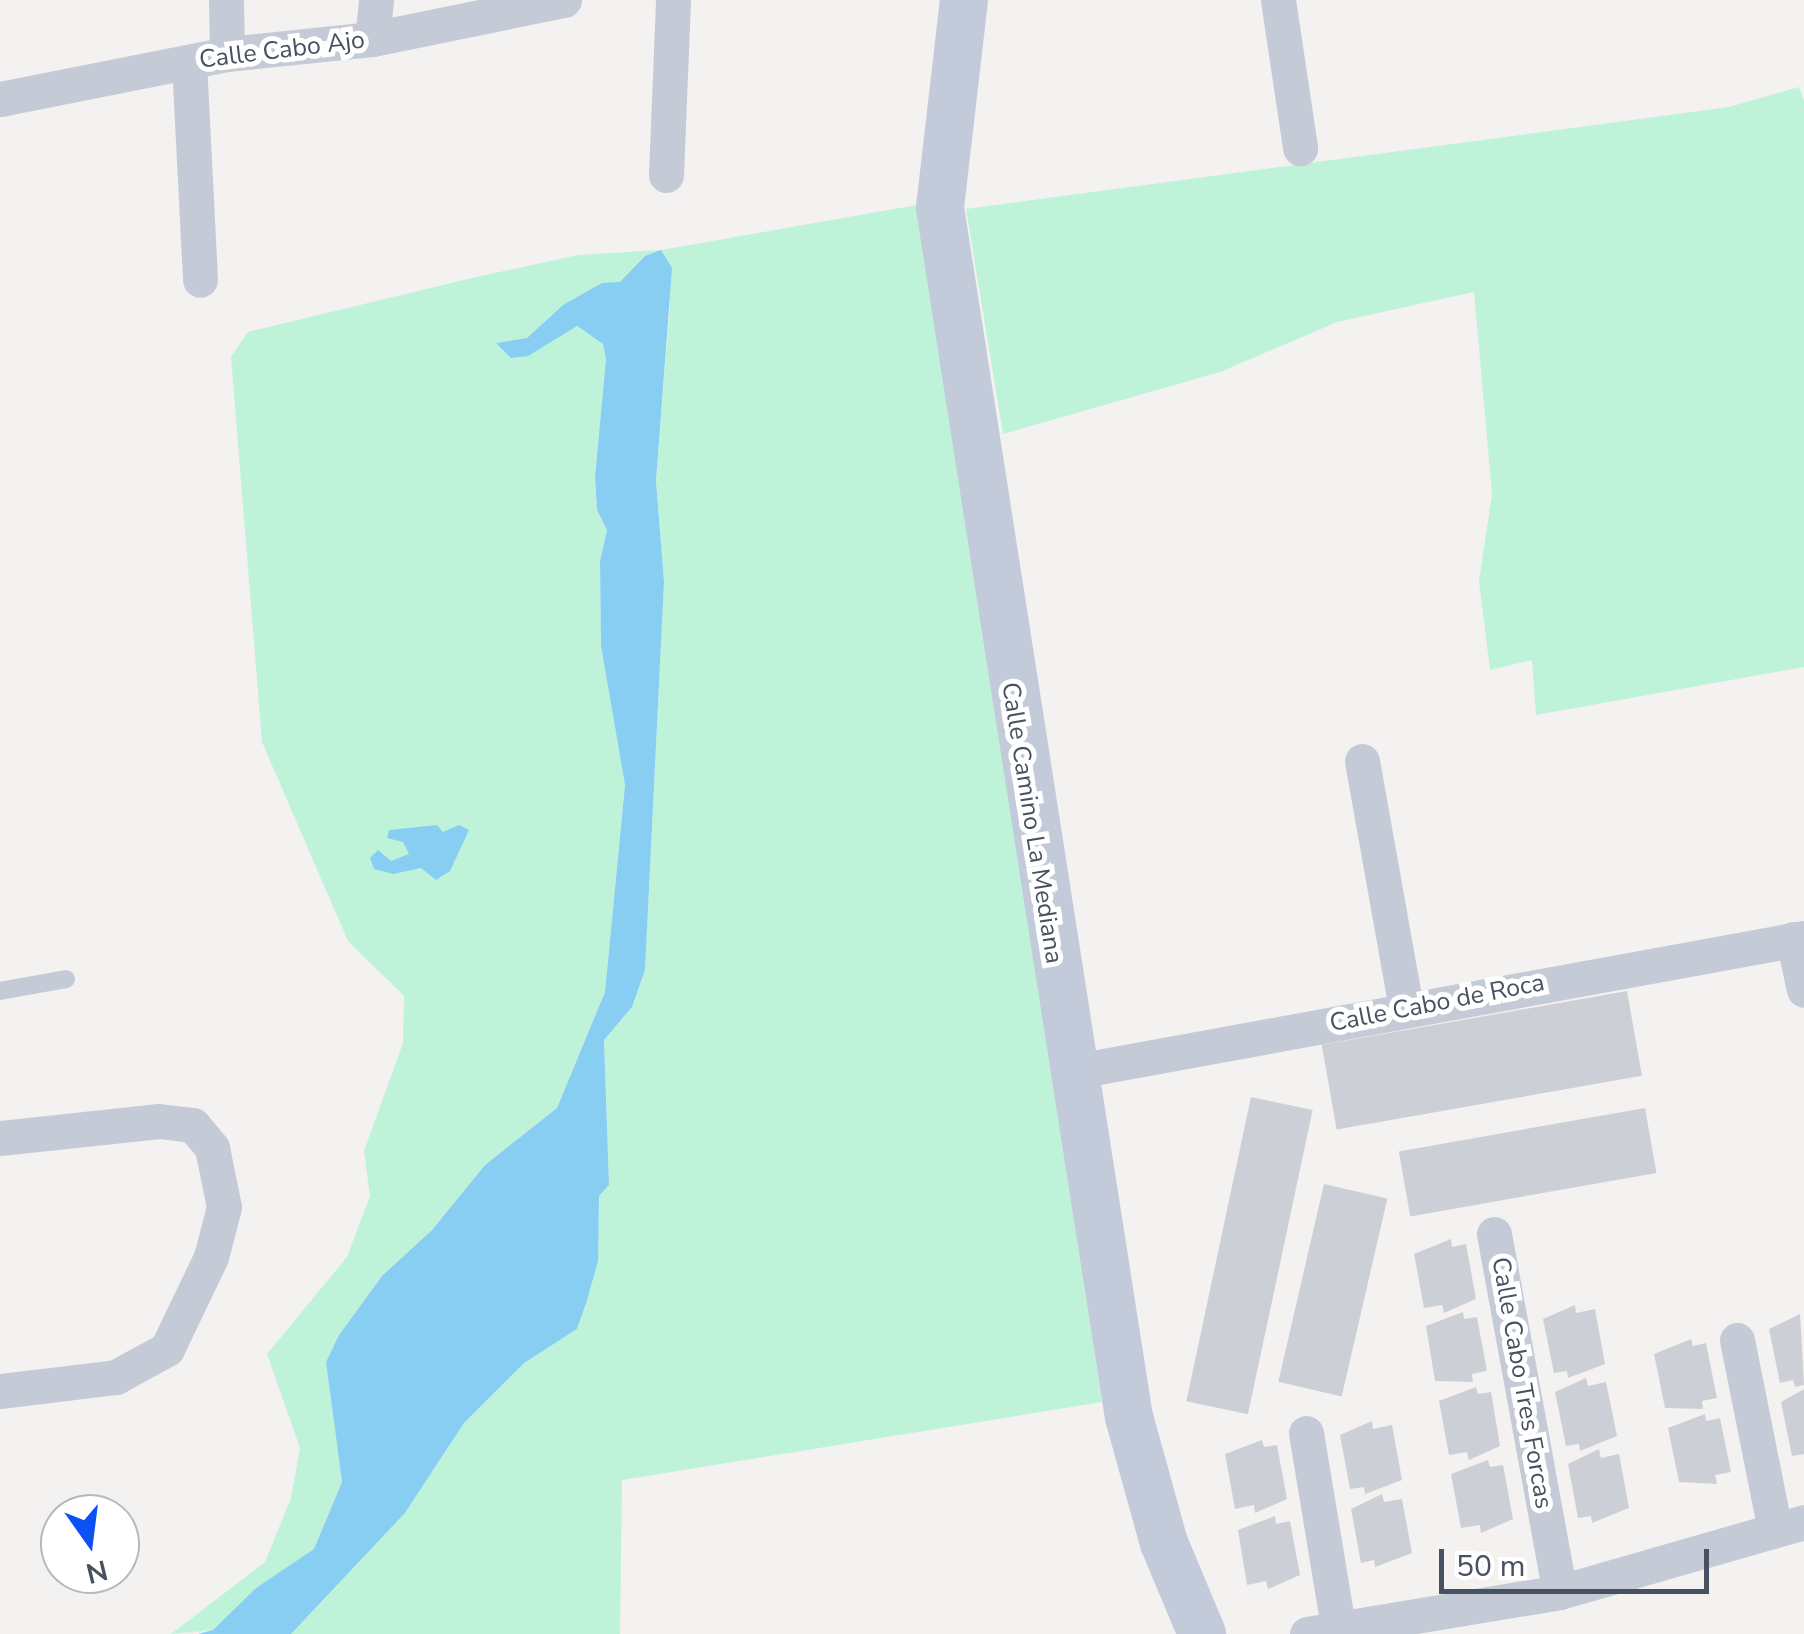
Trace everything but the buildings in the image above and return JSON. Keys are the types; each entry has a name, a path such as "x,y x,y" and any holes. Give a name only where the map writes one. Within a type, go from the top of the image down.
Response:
{"street":[{"path":"226,0 228,54"},
{"path":"372,39 376,0"},
{"name":"Calle Cabo Ajo","path":"0,99 228,54 372,39 564,0"},
{"path":"666,175 673,0"},
{"name":"Calle Camino La Mediana","path":"964,0 940,208 1071,1072 1130,1417 1164,1543 1202,1634"},
{"path":"1278,0 1300,148"},
{"path":"189,62 200,280"},
{"path":"1362,761 1406,1009"},
{"path":"1799,938 1804,990"},
{"name":"Calle Cabo de Roca","path":"1071,1072 1799,938"},
{"path":"0,1138 159,1121 193,1125 212,1148 222,1176 224,1206 210,1257 183,1325 144,1368 0,1391"},
{"name":"Calle Cabo Tres Forcas","path":"1494,1234 1560,1592"},
{"path":"1306,1433 1322,1630 1560,1592 1789,1526 1737,1340"}],"lane":[{"path":"0,991 66,980"}],"green space":[{"path":"1799,87 1804,101 1804,667 1536,715 1532,660 1490,670 1479,581 1492,494 1474,292 1337,322 1220,372 1003,434 966,209 1729,107"},
{"path":"917,205 1102,1402 622,1480 620,1634 291,1634 405,1513 464,1423 524,1362 577,1329 597,1261 599,1196 609,1185 604,1040 632,1007 645,970 664,582 656,481 670,302 645,256 620,283 563,305 527,338 496,343 555,337 576,326 603,344 606,359 595,477 597,510 607,530 600,561 601,646 625,785 605,992 557,1108 485,1165 432,1230 382,1276 339,1335 326,1362 342,1482 314,1550 256,1588 213,1630 171,1634 265,1562 291,1498 300,1448 267,1354 347,1257 370,1196 364,1151 403,1043 404,996 348,941 262,742 231,357 248,332 472,278 578,255 661,250"}],"water":[{"path":"661,250 672,268 656,481 664,582 645,970 632,1007 604,1040 609,1185 599,1196 598,1261 587,1300 577,1329 524,1363 464,1423 405,1513 291,1634 198,1634 213,1630 256,1588 314,1549 342,1482 326,1362 339,1335 382,1276 432,1230 485,1165 557,1108 605,992 625,785 601,646 600,561 607,530 597,510 595,477 606,359 603,344 577,326 528,356 511,358 496,343 527,338 563,305 602,283 620,282 645,256"},
{"path":"437,825 443,832 459,825 469,830 450,871 436,880 421,868 393,874 374,869 370,858 378,850 391,861 409,854 403,842 387,838 389,830"}]}
